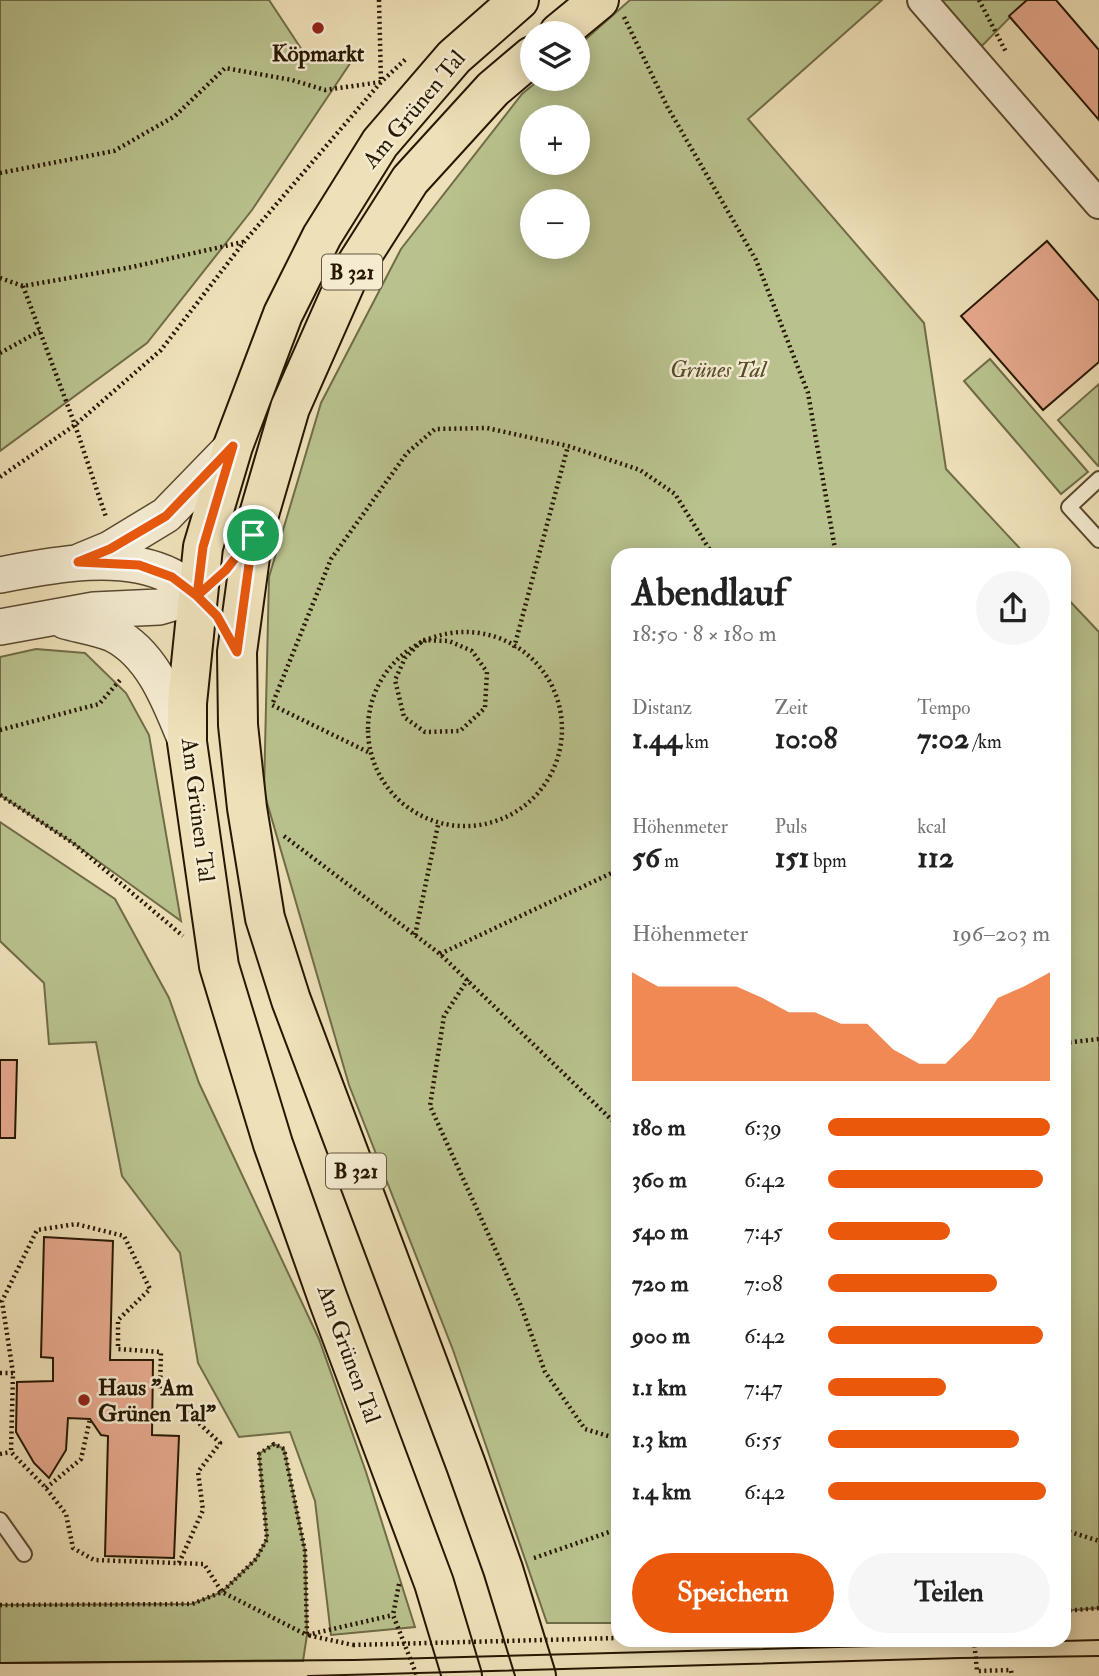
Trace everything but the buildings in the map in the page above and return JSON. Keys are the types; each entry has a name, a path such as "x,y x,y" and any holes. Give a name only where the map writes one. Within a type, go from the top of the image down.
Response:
{"main road":[{"name":"Am Grünen Tal","path":"462,1676 434,1583 273,1144 219,965 187,742 191,651 203,547 233,446 284,314 322,236 380,143 454,57 519,0"},
{"path":"582,21 610,6"},
{"name":"Am Grünen Tal","path":"520,66 493,89 410,180 347,279 290,408 253,535 237,652 238,724 247,808 265,918 291,1000 503,1569 536,1676"},
{"path":"237,652 217,616 197,596 226,570 253,535"}],"street":[{"path":"922,0 1099,204"},
{"path":"78,562 110,549 166,516 233,446"},
{"path":"0,575 78,562 139,565 172,577 197,596"},
{"path":"0,627 94,610 159,607 197,596"},
{"path":"51,618 111,633 134,648 149,666 170,703 187,742"}],"lane":[{"path":"1099,479 1069,507 1099,540"},
{"path":"0,1520 24,1554"}],"path":[{"path":"379,0 381,82"},
{"path":"979,0 1008,55"},
{"path":"610,6 756,260 808,393 835,548"},
{"path":"0,477 75,425 161,350 244,242 381,82 410,55"},
{"path":"0,173 114,151 175,116 225,68 292,80 325,90 381,82"},
{"path":"0,278 23,286 132,267 244,242"},
{"path":"23,286 75,425"},
{"path":"0,353 40,331"},
{"path":"368,752 372,694 402,652 423,640 448,631 497,635 550,678 565,730 551,779 511,817 480,827 438,825 397,802 368,752 272,705 331,559 407,453 435,429 486,428 568,446 640,470 675,494 709,548"},
{"path":"514,648 568,446"},
{"path":"423,640 449,641 472,651 486,672 485,709 460,731 425,732 404,717 395,680 405,658 423,640"},
{"path":"0,730 99,704 124,676"},
{"path":"0,795 73,843 219,965"},
{"path":"247,808 440,954 611,1119"},
{"path":"415,935 438,825"},
{"path":"440,954 611,873"},
{"path":"468,979 444,1016 430,1106 521,1306 545,1372 585,1429 611,1437"},
{"path":"1071,1042 1099,1039"},
{"path":"160,1390 161,1352 118,1349 118,1320 150,1289 124,1236 76,1224 37,1230 2,1301 13,1373 11,1452 46,1488 66,1514 73,1548 94,1560 204,1564 222,1592 307,1635 353,1645 611,1638"},
{"path":"0,1373 13,1373"},
{"path":"179,1563 203,1510 198,1472 220,1443 185,1410"},
{"path":"46,1488 81,1459 90,1419"},
{"path":"0,1605 192,1604 222,1592 256,1559 267,1539 258,1454 274,1444 284,1449 305,1551 307,1635"},
{"path":"0,1454 11,1452"},
{"path":"503,1569 611,1531"},
{"path":"1071,1532 1099,1541"},
{"path":"1071,1610 1099,1608"},
{"path":"307,1635 393,1615 417,1676"},
{"path":"975,1647 977,1671 1011,1670 1012,1676"}],"green space":[{"path":"0,0 269,0 306,56 355,56 252,210 147,343 0,451"},
{"name":"Grünes Tal","path":"630,0 882,0 748,119 924,323 946,469 1019,548 611,548 611,1623 547,1623 453,1350 349,1085 264,792 269,577 321,403 401,249 526,91 590,91 590,35"},
{"path":"922,0 1027,0 971,57"},
{"path":"990,359 1088,472 1061,494 964,381"},
{"path":"1099,384 1099,466 1098,466 1058,420"},
{"path":"1071,602 1099,632 1099,1608 1071,1610"},
{"path":"36,649 85,653 126,693 149,735 181,921 73,843 0,795 0,657"},
{"path":"0,822 115,899 169,998 199,1083 319,1339 366,1472 415,1627 331,1635 315,1501 290,1432 239,1437 198,1363 180,1253 122,1176 96,1042 49,1044 44,983 0,941"},
{"path":"274,1444 284,1449 305,1551 307,1635 303,1661 0,1663 0,1605 192,1604 222,1592 256,1559 267,1539 259,1454"}],"tram line":[{"path":"1071,1641 1099,1640"},
{"path":"0,1663 354,1660 838,1647"},
{"path":"308,1676 1099,1656"}],"place":[{"name":"Köpmarkt","path":"318,28"},
{"name":"Haus \"Am Grünen Tal\"","path":"84,1400"}],"route":[{"path":"233,446 203,547 197,596 226,570 253,535 237,652 217,616 172,577 139,565 78,562 110,549 166,516 233,446"}]}
